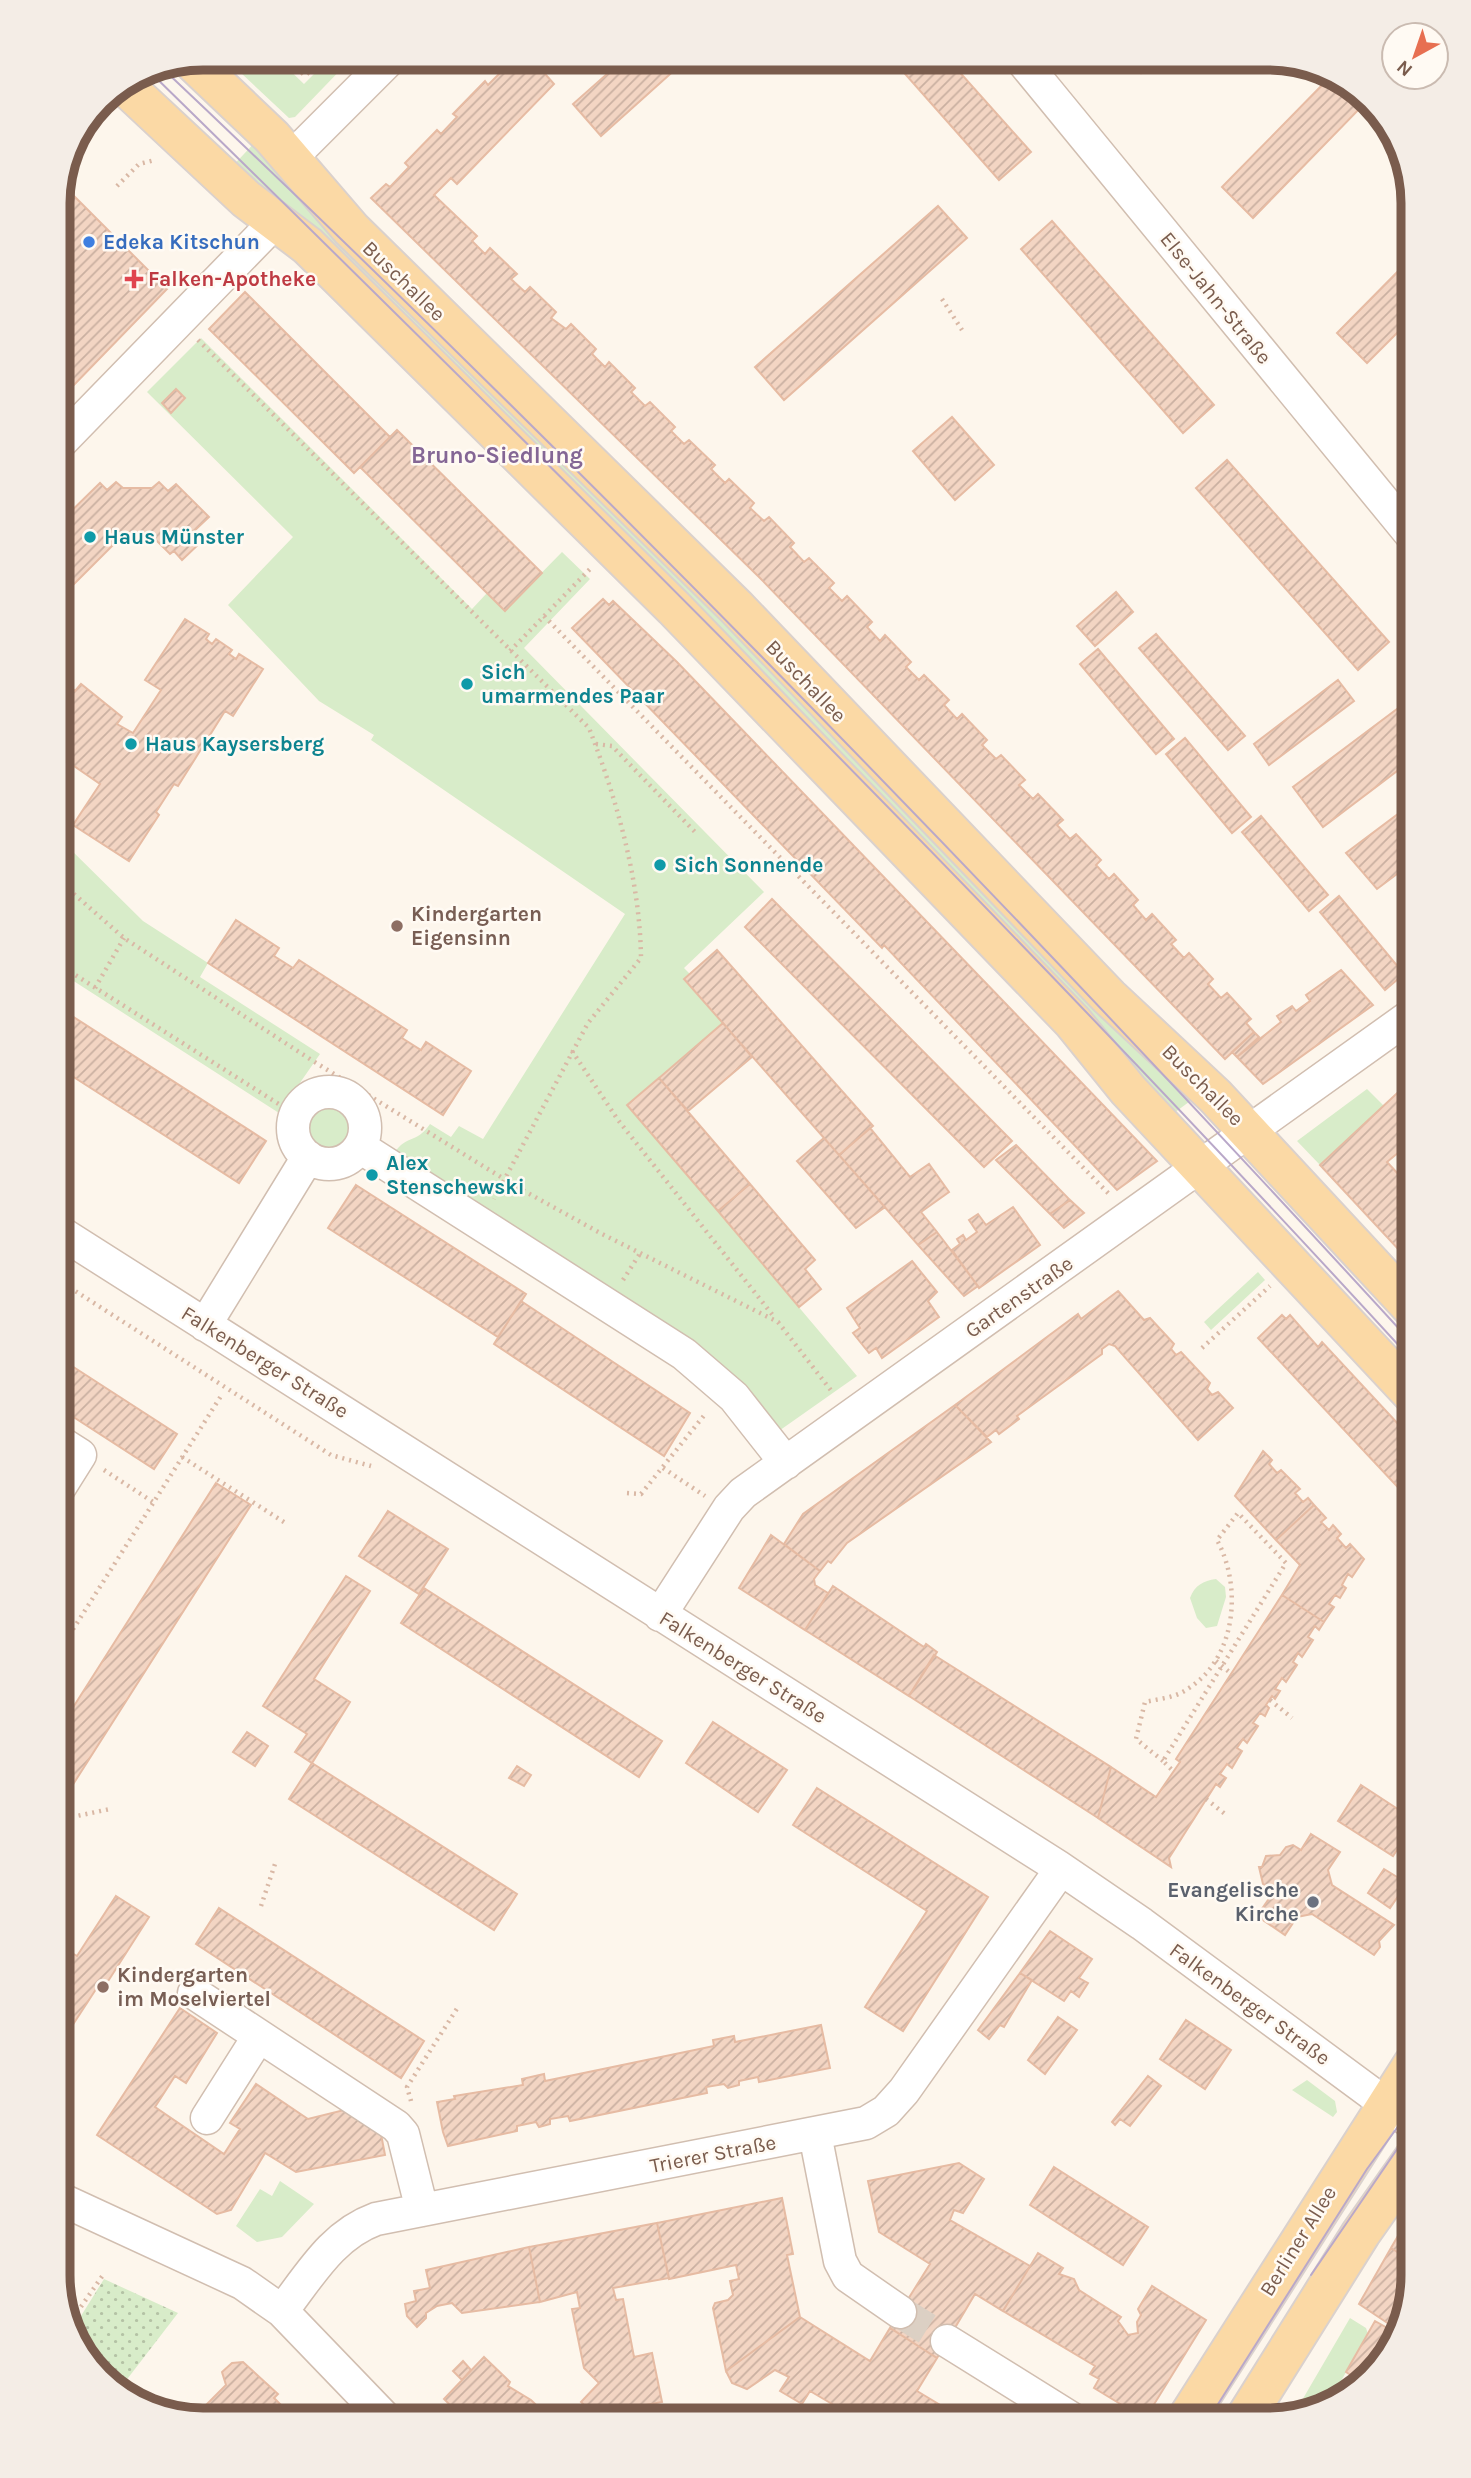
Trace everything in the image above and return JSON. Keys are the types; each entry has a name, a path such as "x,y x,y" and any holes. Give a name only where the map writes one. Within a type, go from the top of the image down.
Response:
{"main road":[{"name":"Buschallee","path":"201,70 291,158 351,229 736,607 1109,997 1167,1048 1401,1296"},
{"name":"Buschallee","path":"131,91 274,223 308,246 684,617 1073,1022 1128,1090 1401,1382"},
{"name":"Berliner Allee","path":"1194,2408 1400,2114"},
{"path":"1252,2408 1361,2233 1401,2176"}],"street":[{"path":"291,158 379,70"},
{"name":"Else-Jahn-Straße","path":"1030,70 1401,522"},
{"path":"70,433 274,223"},
{"name":"Gartenstraße","path":"660,1615 729,1508 743,1493 1401,1023"},
{"path":"320,1094 341,1095 358,1107 365,1127 360,1147 342,1162 331,1164 308,1157 295,1138 294,1126 302,1106 320,1094"},
{"path":"360,1147 684,1354 725,1388 786,1463"},
{"path":"205,1325 308,1157"},
{"name":"Falkenberger Straße","path":"70,1239 1061,1869 1400,2114"},
{"name":"Trierer Straße","path":"282,2311 336,2241 353,2227 376,2219 866,2123 886,2111 904,2091 1061,1869"},
{"path":"194,1993 396,2126 403,2134 422,2210"},
{"path":"207,2118 259,2036"},
{"path":"815,2134 840,2261 848,2276 900,2312"},
{"path":"70,2203 216,2269 282,2311 375,2408"},
{"path":"947,2342 1054,2408"}],"path":[{"path":"117,186 139,164 166,157"},
{"path":"942,299 962,330"},
{"path":"180,322 589,728 605,768 641,921 641,958 625,981 588,1023 506,1180"},
{"path":"510,651 591,568"},
{"path":"544,615 1114,1199"},
{"path":"595,744 612,746 695,832"},
{"path":"70,891 124,938 313,1061 506,1180 602,1234 778,1322"},
{"path":"95,988 124,938"},
{"path":"70,972 285,1108"},
{"path":"572,1051 618,1120 837,1398"},
{"path":"1202,1348 1276,1280"},
{"path":"70,1288 331,1455 379,1468"},
{"path":"628,1493 641,1494 725,1388"},
{"path":"70,1634 221,1396"},
{"path":"70,1449 153,1502"},
{"path":"182,1457 287,1524"},
{"path":"663,1468 705,1496"},
{"path":"1163,1761 1286,1563 1238,1513 1217,1540 1227,1563 1232,1591 1232,1615 1216,1661 1185,1691 1145,1702 1136,1739 1174,1770"},
{"path":"1216,1661 1233,1675"},
{"path":"1270,1700 1292,1718"},
{"path":"1206,1799 1225,1814"},
{"path":"70,1817 94,1810 110,1809"},
{"path":"261,1906 276,1861"},
{"path":"414,2114 407,2087 458,2007"},
{"path":"76,2313 103,2274"}],"green space":[{"path":"238,70 289,70 304,84 318,70 340,70 295,117 289,118"},
{"path":"259,138 1201,1093 1166,1119 227,172"},
{"path":"201,338 472,609 487,593 505,610 562,552 590,579 524,648 764,892 684,968 690,974 684,980 723,1023 628,1105 857,1376 776,1433 391,1158 401,1145 420,1135 430,1124 451,1137 459,1126 483,1139 625,914 371,740 374,735 319,701 228,605 293,537 147,392"},
{"path":"70,849 143,921 208,963 200,977 320,1054 279,1113 70,979"},
{"path":"1367,1089 1384,1106 1320,1165 1297,1141"},
{"path":"328,1103 346,1110 353,1128 346,1146 328,1153 310,1146 303,1128 310,1110"},
{"path":"1258,1272 1265,1280 1211,1330 1204,1322"},
{"path":"1216,1579 1225,1587 1226,1597 1217,1626 1206,1628 1197,1618 1190,1598 1200,1584"},
{"path":"1307,2080 1335,2101 1337,2112 1333,2117 1292,2090"},
{"path":"280,2181 314,2204 282,2237 257,2242 236,2226 260,2189 272,2196"},
{"path":"104,2279 178,2313 125,2382 92,2349 78,2320"},
{"path":"1350,2318 1366,2328 1368,2334 1336,2389 1300,2403"}],"building":[{"path":"503,70 542,70 554,84 457,184 451,178 434,195 477,236 472,241 485,254 490,248 517,274 511,279 525,292 530,287 556,312 551,318 566,329 571,324 596,349 592,354 605,367 609,362 635,388 631,392 645,406 650,402 675,427 671,431 684,444 689,440 715,465 711,469 725,483 729,479 754,503 750,508 764,521 769,517 794,543 790,547 804,562 809,558 834,583 829,588 842,601 847,596 872,622 867,627 880,641 885,635 911,662 906,667 919,680 924,675 949,700 944,705 957,719 962,714 987,740 982,745 996,759 1001,755 1025,780 1019,785 1033,799 1038,794 1063,820 1057,825 1070,839 1076,834 1101,860 1096,865 1109,879 1114,874 1138,900 1133,905 1146,920 1152,914 1176,940 1171,944 1184,958 1189,953 1213,979 1208,984 1221,998 1227,993 1251,1019 1246,1023 1254,1032 1225,1059 760,578 371,198 386,184 390,187 409,167 405,163 437,130 441,134 457,117 453,114 485,81 488,85"},
{"path":"611,70 675,70 601,136 573,104"},
{"path":"902,70 958,70 1031,152 999,180"},
{"path":"1324,83 1342,92 1361,108 1253,218 1222,187"},
{"name":"Edeka Kitschun","path":"70,192 167,289 70,389"},
{"path":"938,206 967,238 784,400 755,367"},
{"path":"1052,221 1214,405 1183,433 1021,249"},
{"path":"1401,268 1401,329 1367,363 1337,333"},
{"path":"245,292 390,437 354,473 209,329"},
{"path":"176,389 185,398 171,413 162,403"},
{"path":"952,417 994,465 955,500 913,451"},
{"path":"397,430 542,573 505,611 360,467"},
{"path":"1227,460 1389,642 1358,670 1196,488"},
{"name":"Haus Münster","path":"116,482 123,488 152,488 159,482 168,491 176,484 209,517 193,532 202,541 182,560 174,551 170,554 149,533 126,532 70,588 70,512 100,483 107,490"},
{"path":"1116,592 1133,612 1095,646 1077,626"},
{"path":"603,599 609,605 613,601 677,662 1157,1161 1117,1190 884,945 882,948 572,628"},
{"name":"Haus Kaysersberg","path":"185,619 209,634 206,639 212,644 216,639 232,650 229,654 236,659 239,654 263,669 233,716 225,711 178,786 174,784 156,812 159,815 129,861 73,825 100,784 70,763 70,686 75,691 81,684 122,717 117,724 133,733 161,690 145,680"},
{"path":"1156,634 1245,736 1228,750 1139,648"},
{"path":"1098,649 1174,739 1156,754 1080,664"},
{"path":"1338,680 1354,701 1269,765 1254,744"},
{"path":"1401,706 1401,768 1323,827 1293,787"},
{"path":"1185,738 1251,817 1232,833 1166,754"},
{"path":"1401,812 1401,871 1377,889 1346,853"},
{"path":"1261,816 1328,895 1309,911 1242,832"},
{"path":"1339,896 1401,970 1401,977 1385,990 1320,912"},
{"path":"772,899 1012,1141 984,1167 745,927"},
{"path":"236,920 279,948 274,956 293,968 299,960 407,1030 402,1038 421,1050 426,1042 471,1071 443,1115 208,963"},
{"path":"717,950 873,1126 839,1155 684,979"},
{"path":"1341,970 1373,1005 1263,1084 1237,1057 1281,1022 1277,1016 1292,1006 1296,1011 1310,1001 1306,995"},
{"path":"70,1015 266,1141 239,1183 70,1075"},
{"path":"723,1023 752,1057 688,1111 659,1078"},
{"path":"1254,1032 1259,1037 1237,1057 1232,1052"},
{"path":"659,1078 750,1184 718,1211 627,1105"},
{"path":"1401,1090 1401,1154 1399,1152 1387,1162 1401,1177 1401,1252 1320,1165"},
{"path":"870,1128 910,1177 929,1164 949,1192 921,1212 937,1232 918,1245 839,1155"},
{"path":"824,1138 885,1207 856,1228 797,1161"},
{"path":"1016,1145 1070,1200 1050,1214 996,1160"},
{"path":"750,1184 815,1260 805,1269 821,1289 799,1307 718,1211"},
{"path":"356,1185 526,1294 498,1337 328,1228"},
{"path":"1070,1200 1084,1213 1064,1228 1050,1214"},
{"path":"1013,1207 1040,1245 979,1288 952,1250 960,1244 957,1239 963,1235 966,1240 977,1232 969,1220 978,1214 986,1225"},
{"path":"937,1232 978,1286 964,1296 918,1245"},
{"path":"912,1261 937,1292 928,1301 939,1317 882,1358 876,1348 869,1353 853,1333 860,1328 847,1308"},
{"path":"1118,1291 1144,1320 1150,1318 1174,1344 1171,1349 1176,1355 1181,1352 1210,1383 1207,1389 1212,1395 1218,1392 1233,1408 1198,1440 1115,1346 1109,1344 1102,1349 1102,1354 1017,1416 1019,1419 999,1434 996,1430 987,1437 955,1405 1078,1314 1081,1319"},
{"path":"521,1301 690,1413 664,1456 494,1344"},
{"path":"1282,1315 1286,1319 1290,1315 1318,1347 1322,1342 1401,1427 1401,1491 1258,1338"},
{"path":"70,1365 177,1434 154,1469 70,1415"},
{"path":"955,1405 991,1442 847,1543 831,1563 828,1561 820,1571 784,1544 803,1514"},
{"path":"1263,1451 1272,1460 1269,1464 1277,1473 1281,1470 1300,1489 1295,1493 1303,1502 1308,1498 1314,1505 1276,1540 1235,1496"},
{"path":"216,1483 251,1505 70,1789 70,1712"},
{"path":"1314,1505 1326,1518 1321,1522 1329,1530 1333,1525 1341,1534 1337,1538 1346,1548 1350,1544 1364,1559 1352,1577 1348,1574 1342,1585 1346,1588 1340,1598 1335,1595 1329,1604 1334,1607 1324,1622 1282,1595 1300,1565 1276,1540"},
{"path":"388,1511 448,1549 419,1594 359,1556"},
{"path":"771,1535 820,1571 814,1579 815,1585 828,1593 805,1630 739,1588"},
{"path":"346,1576 370,1591 314,1679 350,1702 312,1763 295,1752 307,1734 263,1706"},
{"path":"833,1586 924,1647 926,1644 937,1652 909,1696 805,1630"},
{"path":"424,1588 662,1741 639,1777 401,1623"},
{"path":"1282,1595 1324,1622 1319,1630 1315,1626 1308,1637 1313,1640 1302,1657 1298,1653 1293,1662 1297,1665 1286,1682 1282,1678 1275,1689 1280,1691 1275,1699 1272,1696 1266,1705 1269,1708 1265,1716 1260,1713 1253,1723 1258,1726 1247,1743 1243,1739 1237,1748 1242,1751 1232,1768 1227,1764 1220,1774 1226,1778 1220,1787 1216,1784 1169,1858 1171,1867 1098,1818 1111,1767 1156,1797 1180,1762 1176,1759"},
{"path":"934,1655 1111,1767 1098,1818 909,1696"},
{"path":"713,1722 787,1770 758,1812 686,1763"},
{"path":"247,1732 268,1746 255,1766 233,1752"},
{"path":"312,1763 517,1894 494,1930 289,1799"},
{"path":"517,1766 531,1775 524,1786 509,1778"},
{"path":"1361,1785 1401,1811 1401,1844 1393,1856 1338,1821"},
{"path":"817,1788 988,1897 903,2031 865,2007 927,1911 793,1825"},
{"name":"Evangelische Kirche","path":"1311,1834 1340,1852 1328,1870 1332,1885 1394,1925 1379,1941 1380,1947 1374,1955 1312,1914 1297,1917 1285,1935 1257,1916 1275,1890 1263,1884 1259,1867 1262,1867 1266,1856 1280,1855 1286,1847 1293,1845 1301,1850"},
{"path":"1384,1869 1401,1879 1401,1892 1390,1908 1368,1893"},
{"path":"116,1896 149,1917 105,1986 100,1983 70,2029 70,1956 72,1953 77,1956"},
{"path":"219,1908 424,2041 401,2078 196,1944"},
{"path":"1050,1931 1092,1959 1079,1978 1088,1983 1079,1997 1071,1991 1064,2001 1020,1973"},
{"path":"1020,1973 1032,1980 1004,2027 1000,2025 989,2039 978,2030"},
{"path":"180,2008 217,2033 186,2083 175,2076 155,2107 224,2154 240,2129 230,2123 256,2084 308,2119 344,2110 381,2134 385,2155 296,2172 265,2153 231,2210 217,2214 97,2135"},
{"path":"1058,2017 1077,2030 1045,2074 1028,2060"},
{"path":"1186,2020 1231,2050 1205,2089 1160,2059"},
{"path":"821,2025 830,2068 759,2082 758,2077 739,2081 739,2085 728,2088 724,2084 706,2087 707,2093 570,2121 568,2116 550,2119 550,2124 539,2127 536,2122 517,2126 517,2131 448,2146 443,2132 437,2102 455,2099 454,2096 523,2085 522,2079 544,2074 545,2081 714,2046 713,2040 734,2036 735,2042"},
{"path":"1148,2076 1161,2086 1130,2126 1120,2119 1115,2125 1112,2122"},
{"path":"959,2163 984,2179 963,2213 954,2210 950,2220 1030,2266 1003,2311 975,2294 937,2358 890,2328 930,2264 879,2232 868,2181"},
{"path":"1054,2167 1148,2227 1123,2265 1030,2205"},
{"path":"782,2198 793,2254 787,2255 800,2317 726,2371 713,2308 715,2303 728,2300 733,2295 730,2281 739,2279 736,2265 669,2279 657,2223"},
{"path":"657,2223 669,2278 613,2288 616,2300 623,2299 634,2357 652,2353 662,2402 639,2408 587,2408 581,2402 599,2383 584,2368 572,2309 580,2308 577,2292 540,2302 529,2247"},
{"path":"1401,2231 1401,2254 1391,2248"},
{"path":"529,2247 540,2302 462,2313 452,2303 437,2306 426,2313 426,2318 417,2327 407,2316 405,2304 416,2301 414,2291 430,2288 426,2270"},
{"path":"1391,2248 1401,2254 1400,2292 1391,2325 1359,2304"},
{"path":"1038,2253 1063,2268 1059,2274 1074,2279 1079,2290 1121,2317 1118,2321 1128,2335 1138,2333 1137,2322 1141,2315 1138,2309 1152,2286 1206,2320 1152,2408 1127,2408 1094,2388 1099,2379 1090,2374 1095,2366 1003,2311"},
{"path":"800,2317 870,2361 890,2328 937,2358 917,2391 942,2406 829,2408 832,2404 810,2391 802,2404 780,2391 789,2377 775,2370 747,2389 732,2383 726,2371"},
{"path":"1375,2321 1389,2329 1362,2369 1353,2377 1346,2372"},
{"path":"484,2357 510,2382 508,2386 539,2408 453,2408 444,2399"},
{"path":"463,2361 471,2370 462,2380 453,2371"},
{"path":"243,2362 278,2394 274,2398 284,2408 203,2408 226,2385 222,2372 232,2363"}],"tunnel":[{"path":"900,2312 947,2341"}],"tram line":[{"path":"169,75 482,377 798,694 1108,1016 1401,1331"},
{"path":"157,79 789,706 1104,1031 1401,1348"},
{"path":"1216,2408 1367,2169 1401,2122"},
{"path":"1311,2275 1401,2144"}],"place":[{"name":"Edeka Kitschun","path":"89,242"},
{"name":"Falken-Apotheke","path":"134,279"},
{"name":"Haus Münster","path":"90,537"},
{"name":"Sich umarmendes Paar","path":"467,684"},
{"name":"Haus Kaysersberg","path":"131,744"},
{"name":"Sich Sonnende","path":"660,865"},
{"name":"Kindergarten Eigensinn","path":"397,926"},
{"name":"Alex Stenschewski","path":"372,1175"},
{"name":"Evangelische Kirche","path":"1313,1902"},
{"name":"Kindergarten im Moselviertel","path":"103,1987"}],"district":[{"name":"Bruno-Siedlung","path":"497,455"}]}
